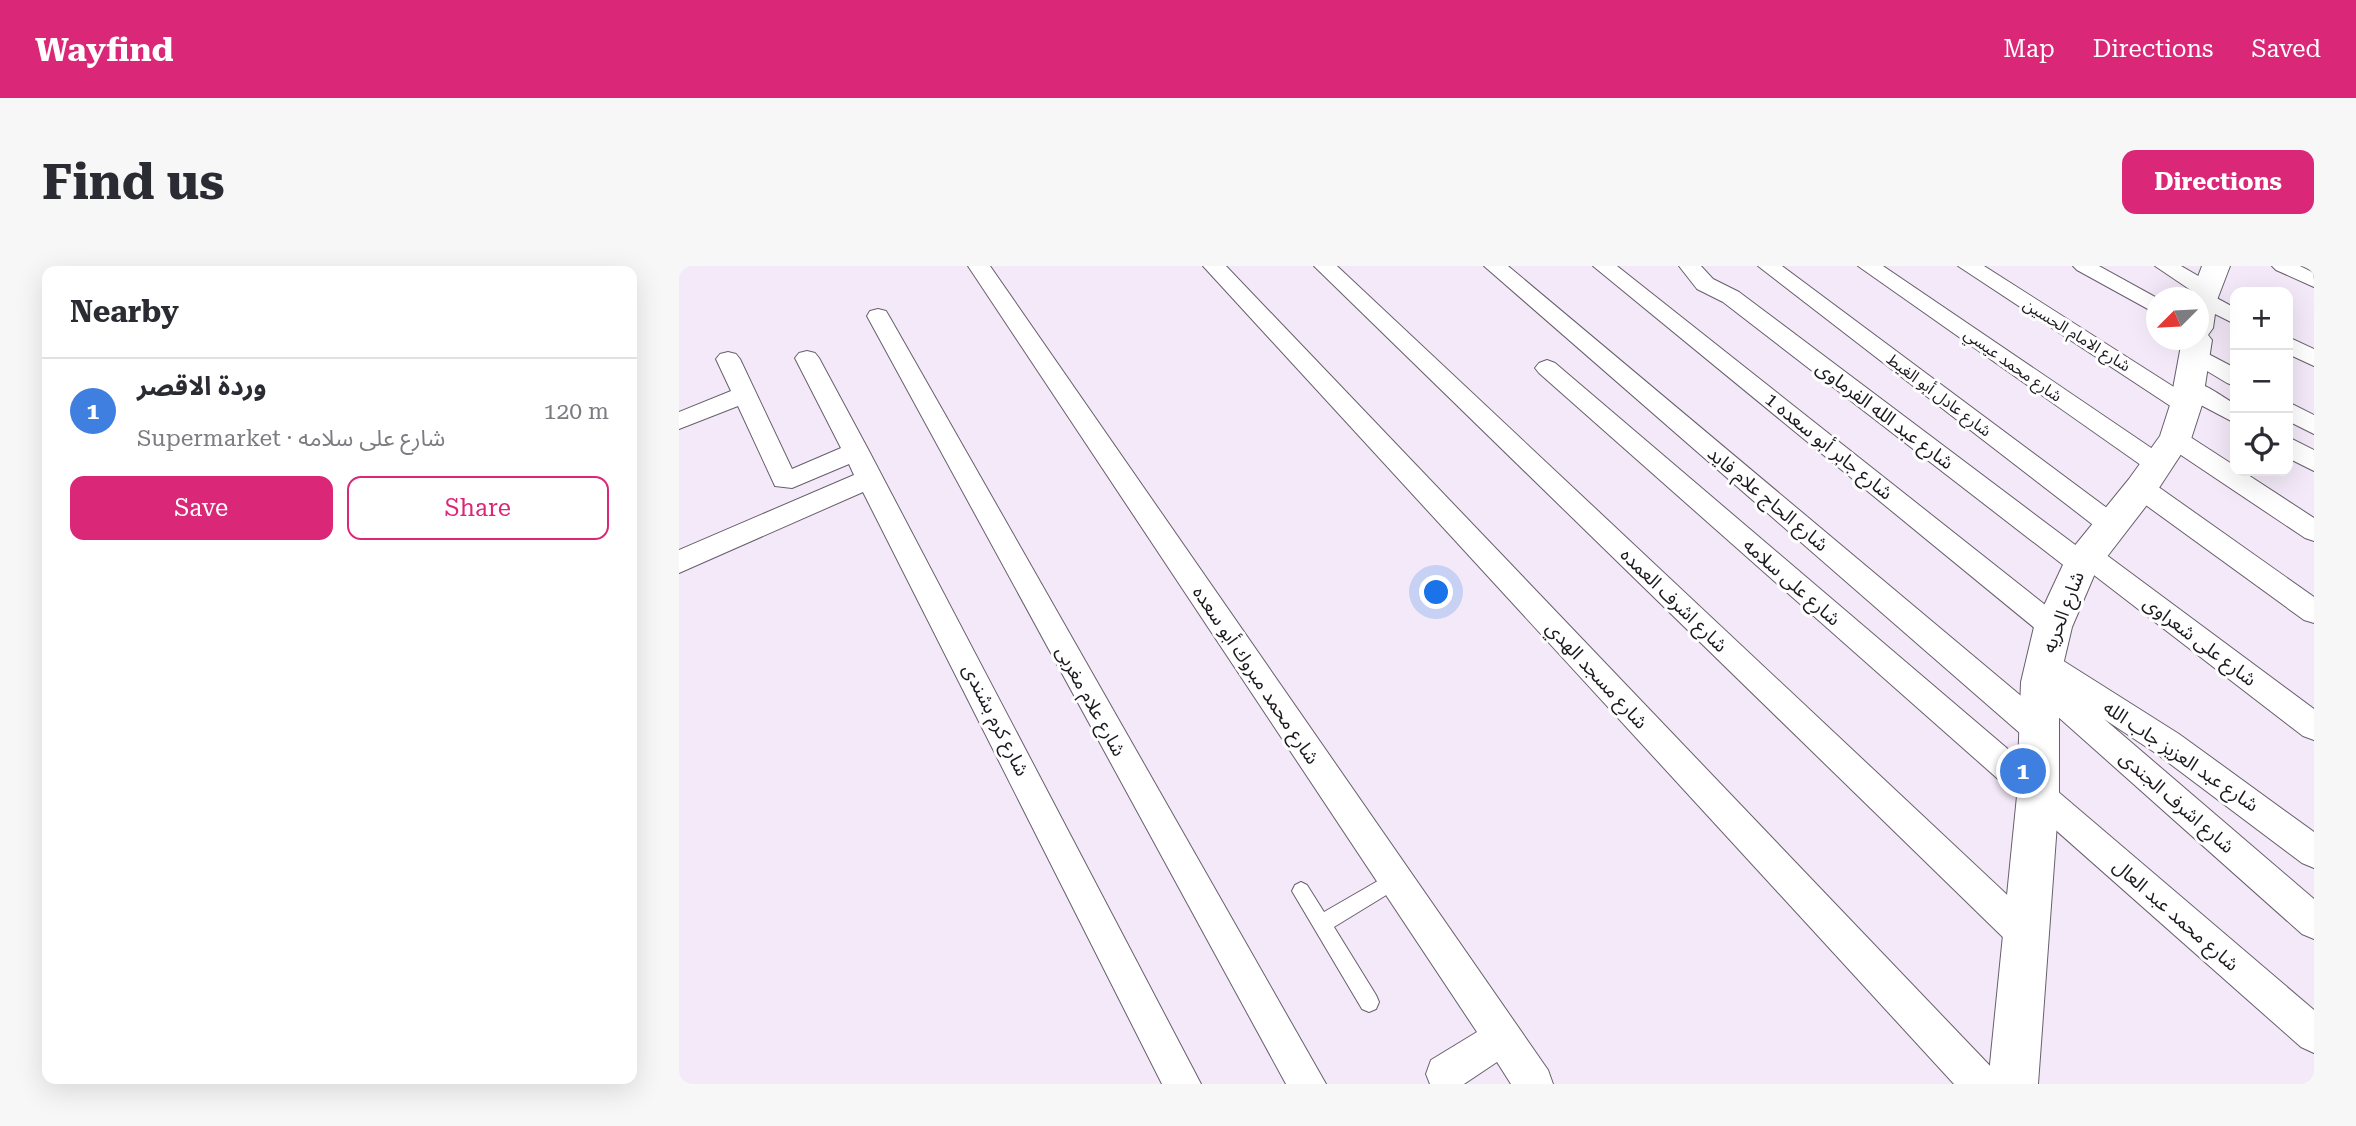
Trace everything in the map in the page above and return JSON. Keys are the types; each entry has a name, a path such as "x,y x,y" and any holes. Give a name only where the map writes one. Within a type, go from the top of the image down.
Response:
{"street":[{"name":"شارع محمد مبروك أبو سعده","path":"978,266 1534,1084"},
{"name":"شارع مسجد الهدي","path":"1214,266 1980,1084"},
{"name":"شارع اشرف العمده","path":"1325,266 2024,934"},
{"name":"شارع الحاج علام فايد","path":"1495,266 2040,731"},
{"name":"شارع جابر أبو سعده 1","path":"1604,266 2046,658"},
{"name":"شارع عبد الله الفرماوى","path":"1690,266 1705,284 1731,297 2084,560"},
{"name":"شارع عادل أبو الغيط","path":"1769,266 2110,524"},
{"name":"شارع محمد عيسي","path":"1869,266 2180,401"},
{"name":"شارع الامام الحسين","path":"1969,266 2180,401"},
{"path":"2084,266 2146,301"},
{"path":"2166,266 2208,285 2230,311"},
{"path":"2283,266 2314,281"},
{"path":"2208,285 2180,401 2314,612"},
{"name":"شارع علام مغربى","path":"878,316 1021,577 1307,1084"},
{"path":"2293,347 2314,359"},
{"name":"شارع كرم بشندى","path":"807,358 1182,1084"},
{"path":"728,359 786,480 864,465"},
{"name":"شارع على سلامه","path":"1547,368 2038,796"},
{"path":"2180,401 2230,380"},
{"path":"679,421 744,395"},
{"name":"شارع الحريه","path":"2013,1084 2038,796 2046,658 2084,560 2110,524 2180,401"},
{"path":"2180,401 2230,414"},
{"path":"2180,401 2314,531"},
{"path":"2293,413 2314,426"},
{"path":"2293,449 2314,462"},
{"path":"679,562 864,465"},
{"name":"شارع على شعراوى","path":"2084,560 2314,727"},
{"name":"شارع عبد العزيز جاب الله","path":"2046,658 2314,852"},
{"name":"شارع اشرف الجندى","path":"2046,658 2314,922"},
{"name":"شارع محمد عبد العال","path":"2038,796 2314,1034"},
{"path":"1445,1074 1501,1038"}],"lane":[{"path":"1321,924 1395,880"},
{"path":"1301,891 1369,1002"}],"place":[{"name":"وردة الاقصر","path":"2023,771"}]}
